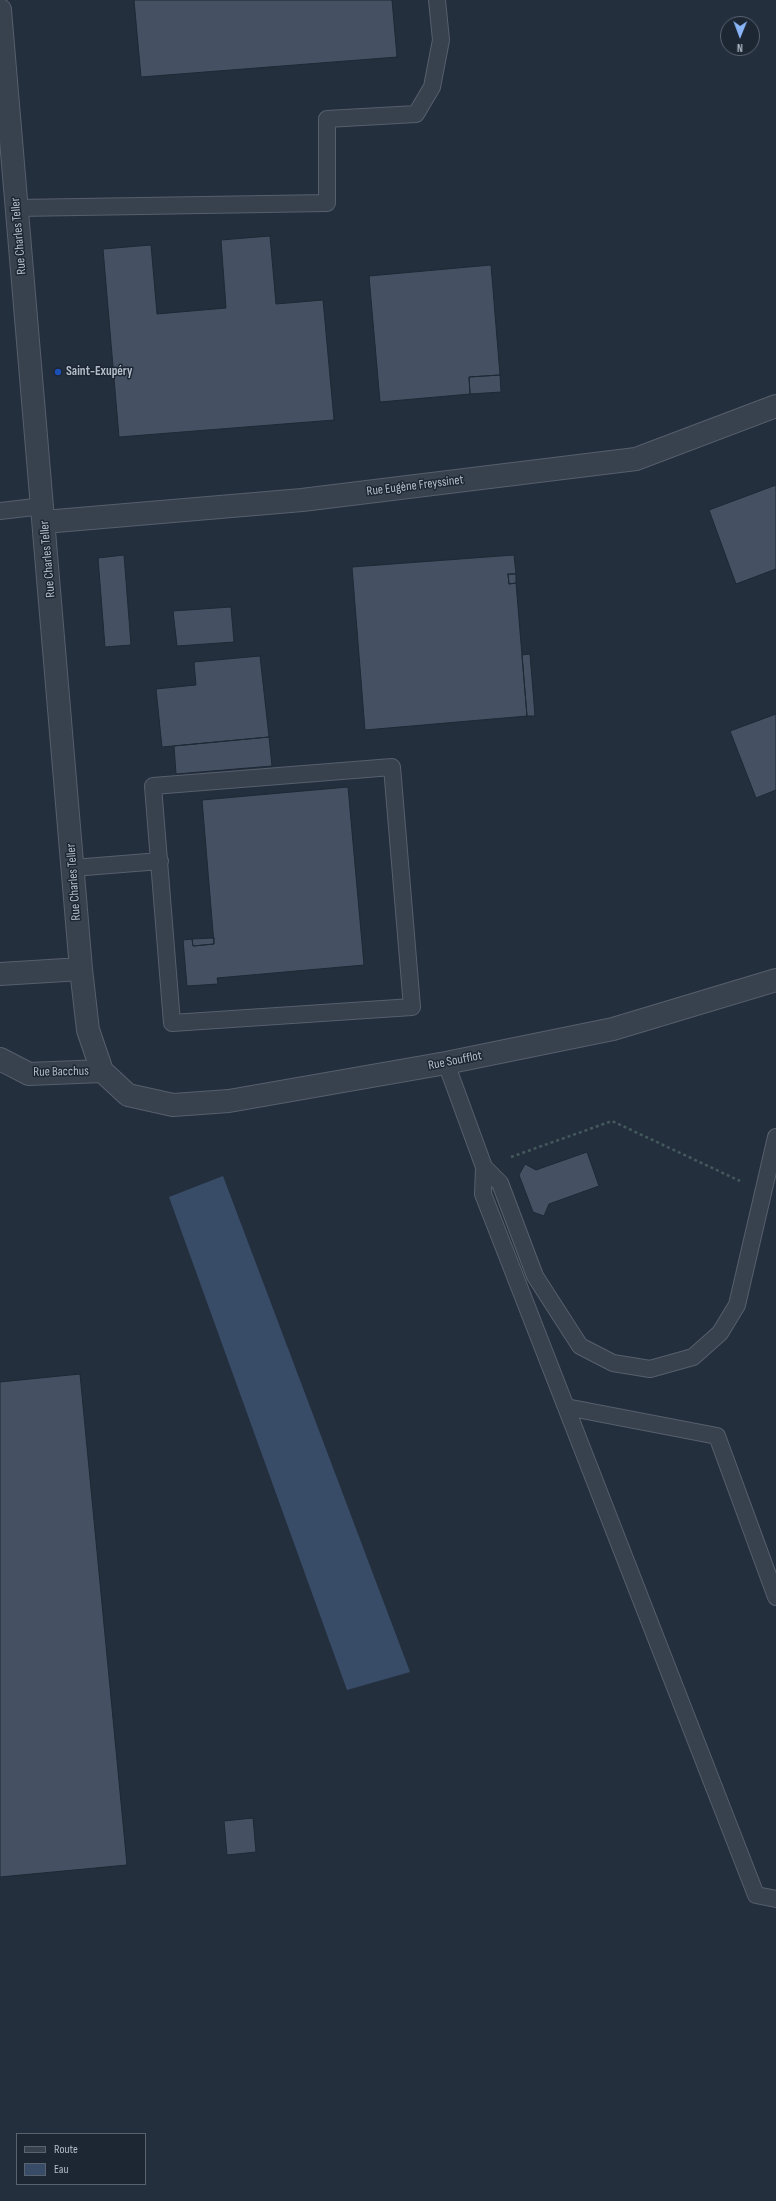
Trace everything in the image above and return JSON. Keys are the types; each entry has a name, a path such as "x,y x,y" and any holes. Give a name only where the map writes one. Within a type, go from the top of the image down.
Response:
{"street":[{"name":"Rue Charles Teller","path":"0,10 44,514 81,969 88,1030 102,1071 128,1095"},
{"name":"Rue Eugène Freyssinet","path":"44,514 302,500 636,458 776,406"},
{"path":"0,974 81,969"},
{"name":"Rue Soufflot","path":"128,1095 173,1105 229,1101 446,1063 613,1029 776,980"},
{"name":"Rue Bacchus","path":"0,1059 29,1074 102,1071"}],"lane":[{"path":"17,208 327,203 327,119 416,114 432,87 441,40 437,0"},
{"path":"0,511 44,514"},
{"path":"392,766 412,1007 172,1023 160,861 152,786 392,766"},
{"path":"73,868 160,861"},
{"path":"446,1063 484,1167 483,1194 756,1896 776,1899"},
{"path":"484,1167 500,1183 536,1276 580,1346 613,1363 650,1369 693,1357 720,1333 737,1305 776,1137"},
{"path":"566,1407 717,1436 776,1597"}],"path":[{"path":"484,1167 612,1121 741,1181"}],"water":[{"path":"223,1176 410,1672 347,1690 169,1197"}],"building":[{"path":"134,0 392,0 397,57 141,77"},
{"path":"270,236 276,304 323,300 334,420 119,437 103,249 151,245 157,314 226,308 221,240"},
{"path":"491,265 500,375 469,377 470,394 380,402 369,276"},
{"path":"500,375 501,392 470,394 469,377"},
{"path":"776,485 776,569 736,584 709,510"},
{"path":"124,555 131,645 105,647 98,558"},
{"path":"514,555 516,574 508,574 509,584 516,583 527,716 365,730 352,567"},
{"path":"508,574 516,574 516,583 509,584"},
{"path":"231,607 234,642 177,646 173,611"},
{"path":"530,654 535,716 527,716 522,655"},
{"path":"260,656 269,737 162,747 156,689 196,685 194,662"},
{"path":"776,714 776,790 756,798 730,731"},
{"path":"269,737 272,766 176,774 174,746"},
{"path":"348,787 364,965 217,978 218,984 187,986 183,940 192,939 193,946 214,944 202,800"},
{"path":"214,938 214,944 193,946 192,939"},
{"path":"587,1152 599,1186 549,1204 544,1216 533,1212 519,1175 525,1164 536,1170"},
{"path":"80,1374 127,1865 0,1877 0,1382"},
{"path":"253,1818 256,1852 227,1855 224,1821"}],"place":[{"name":"Saint-Exupéry","path":"58,372"}]}
